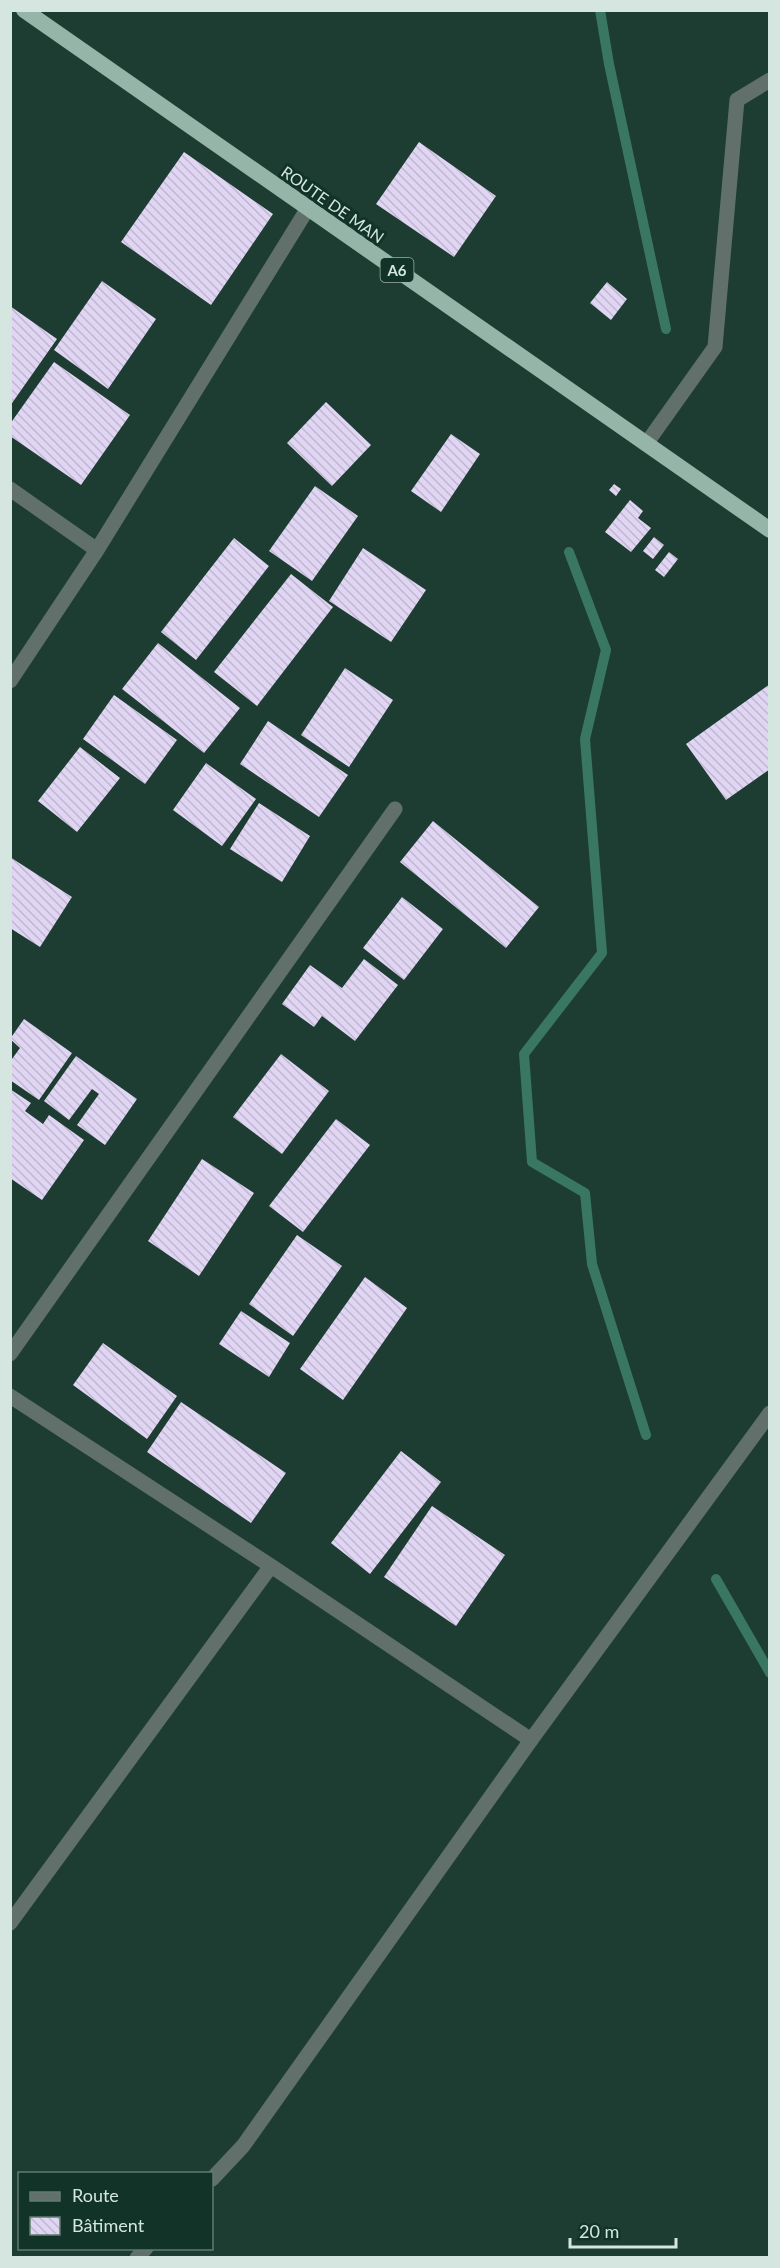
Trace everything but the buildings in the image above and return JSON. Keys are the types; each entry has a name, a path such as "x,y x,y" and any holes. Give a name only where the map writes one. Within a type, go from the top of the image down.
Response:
{"highway":[{"name":"ROUTE DE MAN","path":"24,10 770,530"}],"street":[{"path":"646,444 715,347 737,100 770,80"},
{"path":"10,681 97,550 308,208"},
{"path":"10,489 97,550"},
{"path":"10,1354 395,809"},
{"path":"10,1396 271,1566 531,1740"},
{"path":"213,2178 243,2146 531,1740 770,1413"},
{"path":"10,1923 271,1566"}],"waterway":[{"path":"600,10 609,64 666,329"},
{"path":"569,552 606,650 585,739 602,953 524,1054 532,1162 585,1193 592,1264 646,1435"},
{"path":"716,1579 770,1673"}]}
